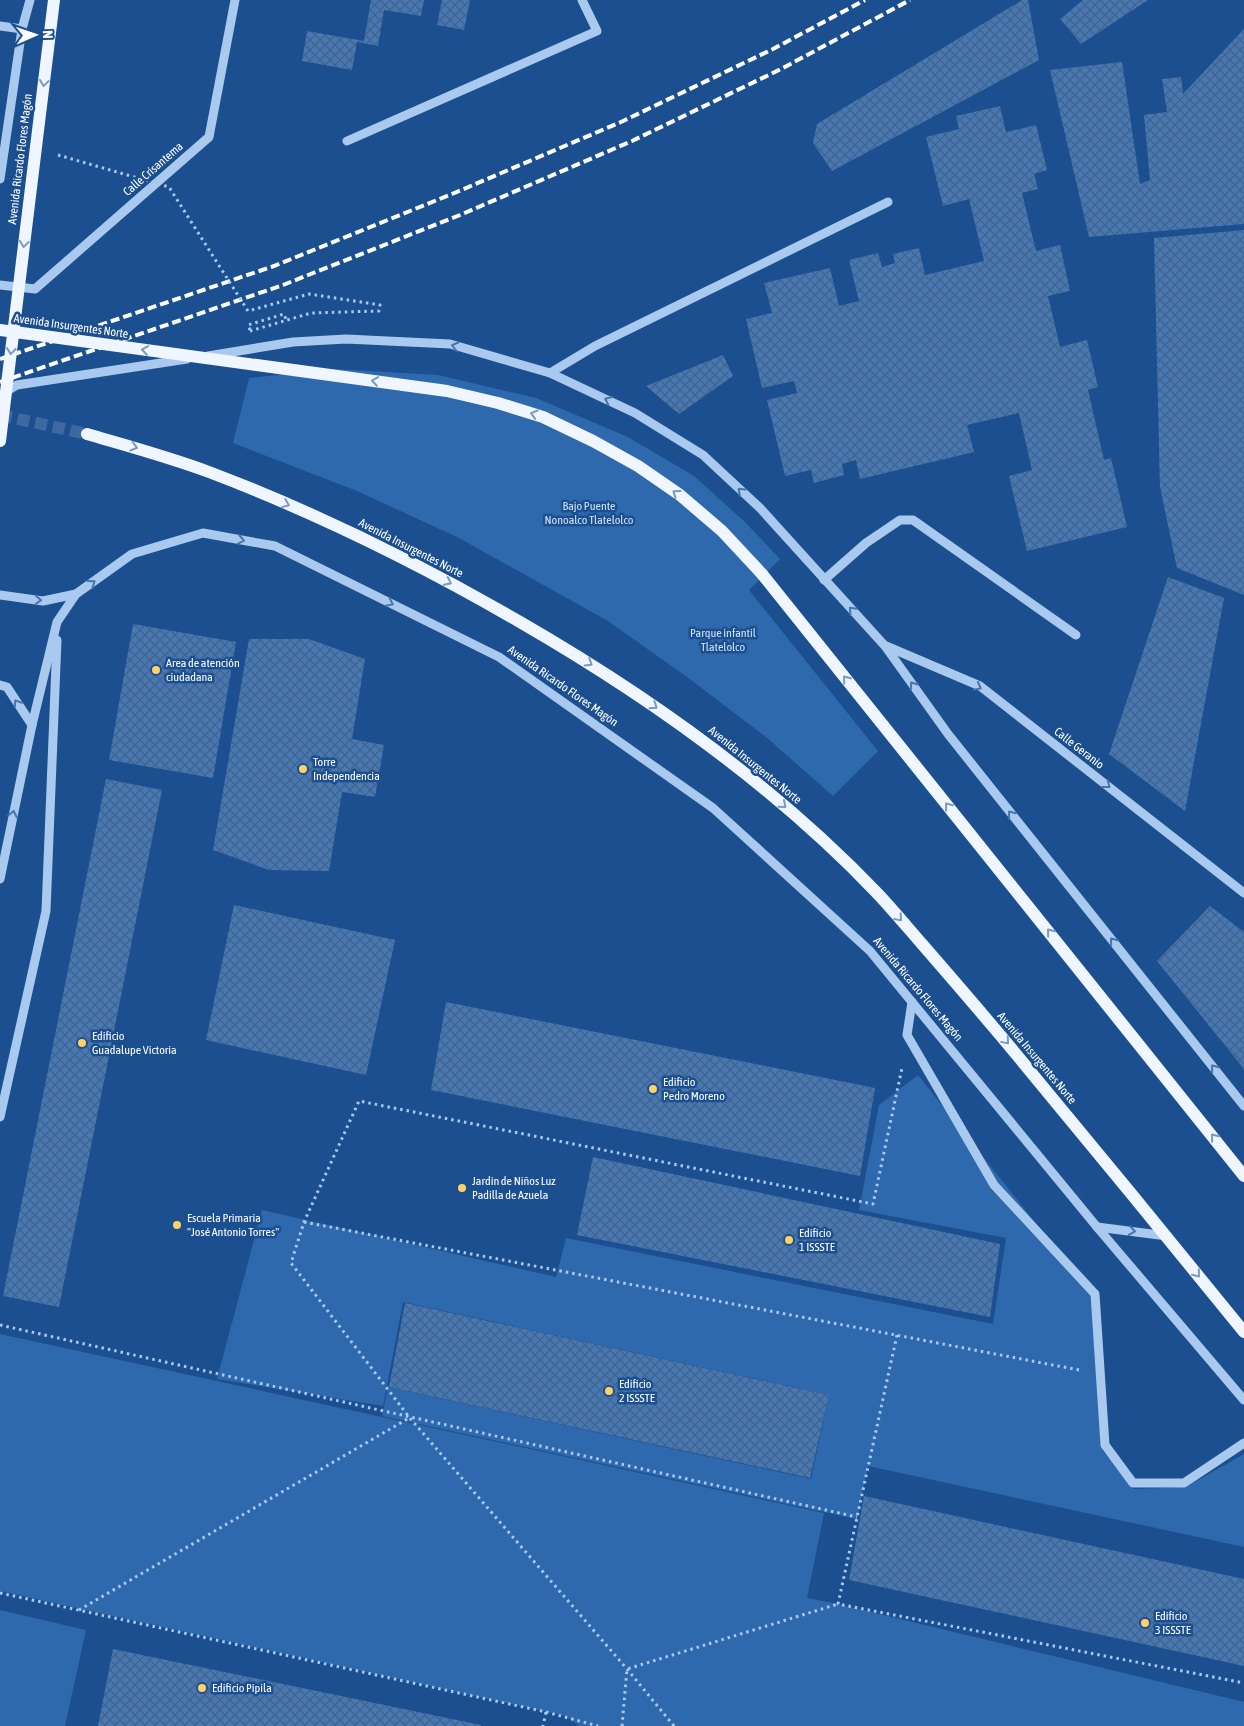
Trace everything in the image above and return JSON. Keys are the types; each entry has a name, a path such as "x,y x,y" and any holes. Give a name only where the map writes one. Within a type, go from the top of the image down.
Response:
{"main road":[{"name":"Avenida Ricardo Flores Magón","path":"0,441 54,0"},
{"name":"Avenida Insurgentes Norte","path":"0,330 447,391 498,403 543,417 594,441 638,466 680,495 722,531 762,574 1244,1176"},
{"name":"Avenida Insurgentes Norte","path":"87,434 207,471 298,509 382,548 470,593 542,634 614,679 685,727 742,770 805,825 878,894 980,1010 1244,1332"}],"street":[{"name":"Avenida Ricardo Flores Magón","path":"0,179 22,29 30,0"},
{"name":"Calle Crisantema","path":"0,285 35,289 209,137 235,0"},
{"path":"347,141 597,31 582,0"},
{"path":"0,26 22,29"},
{"path":"550,373 595,346 888,202"},
{"path":"0,395 17,385 293,342 346,339 450,344 550,373 635,412 703,455 760,508 885,646 948,734 1244,1106"},
{"path":"824,580 866,543 900,520 914,520 1076,636"},
{"name":"Avenida Ricardo Flores Magón","path":"0,879 32,724 58,622 76,594 132,554 203,533 275,546 500,657 712,808 870,952 1097,1227 1244,1400"},
{"path":"0,595 43,601 76,594"},
{"path":"0,1117 46,911 58,622"},
{"name":"Calle Geranio","path":"885,646 980,686 1244,893"},
{"path":"0,685 7,687 32,724"},
{"path":"912,1002 907,1035 994,1186 1095,1294 1105,1445 1133,1483 1184,1483 1244,1443"},
{"path":"1097,1227 1167,1236"}],"path":[{"path":"50,153 170,187 248,311 309,294 380,305 379,311 311,313 250,331 248,325 284,314"},
{"path":"674,1726 627,1669 409,1418 291,1263 304,1222 360,1101 873,1204 907,1035"},
{"path":"304,1222 1100,1374"},
{"path":"0,1325 857,1517"},
{"path":"838,1604 897,1335"},
{"path":"78,1610 409,1418"},
{"path":"0,1593 546,1712 598,1726"},
{"path":"627,1669 838,1604 1244,1683"},
{"path":"622,1726 627,1669"},
{"path":"543,1726 546,1712"}],"green space":[{"name":"Bajo Puente Nonoalco Tlatelolco","path":"335,369 438,375 536,398 628,437 694,476 745,522 780,559 749,590 878,751 833,796 766,737 687,677 608,621 459,538 357,491 233,443 249,378"},
{"path":"918,1075 1092,1294 1102,1450 1134,1489 1186,1487 1244,1454 1244,1547 868,1466 857,1519 382,1416 388,1387 811,1479 829,1395 403,1302 383,1406 217,1379 262,1210 556,1277 566,1238 993,1324 1006,1238 859,1210 879,1105"},
{"path":"0,1334 824,1513 807,1598 1244,1702 1244,1726 579,1726 566,1716 0,1591"},
{"path":"0,1610 86,1630 65,1726 0,1726"}],"building":[{"path":"371,0 424,0 421,16 384,10 378,46 357,42 352,70 302,61 307,31 364,41"},
{"path":"442,0 470,0 464,30 437,25"},
{"path":"1022,0 1028,0 1039,60 832,171 813,143 817,124"},
{"path":"1083,0 1148,0 1081,44 1060,19"},
{"path":"1244,29 1244,224 1089,237 1050,70 1122,62 1140,184 1150,180 1144,115 1167,112 1162,79 1181,77 1183,94"},
{"path":"1000,106 1006,132 1036,125 1047,170 1034,174 1038,189 1022,193 1036,251 1060,245 1070,291 1048,296 1060,347 1087,340 1098,387 1088,390 1104,460 1111,458 1127,527 1027,551 1009,476 1032,470 1019,413 967,425 974,452 860,479 856,460 842,464 844,475 814,483 811,470 785,476 767,400 797,393 794,381 762,388 746,319 772,313 764,283 830,268 839,306 859,301 849,260 878,253 882,267 895,263 893,254 919,248 925,275 984,261 969,199 943,206 926,137 959,129 956,116"},
{"path":"1244,230 1244,595 1177,568 1160,487 1154,238"},
{"path":"723,355 733,376 679,414 646,386"},
{"path":"1168,577 1224,598 1185,811 1109,754"},
{"path":"133,624 236,642 213,778 109,760"},
{"name":"Torre Independencia","path":"249,639 309,639 365,659 352,739 384,745 375,797 342,792 329,871 269,870 213,850"},
{"name":"Edificio Guadalupe Victoria","path":"106,779 162,790 59,1307 3,1296"},
{"path":"234,905 395,940 366,1075 206,1040"},
{"path":"1210,906 1244,932 1244,1069 1157,961"},
{"name":"Edificio Pedro Moreno","path":"446,1002 875,1088 860,1176 431,1090"},
{"name":"Edificio 1 ISSSTE","path":"593,1157 1000,1244 990,1317 577,1235"},
{"name":"Edificio 2 ISSSTE","path":"405,1303 829,1395 810,1478 389,1387"},
{"name":"Edificio 3 ISSSTE","path":"864,1496 1244,1579 1244,1666 849,1580"},
{"name":"Edificio Pípila","path":"113,1649 481,1725 481,1726 98,1726"}],"tunnel":[{"path":"0,415 87,434"}],"railway":[{"path":"0,359 274,266 452,194 621,122 773,49 865,0"},
{"path":"0,382 283,285 460,215 632,141 781,69 910,0"}],"place":[{"name":"Area de atención ciudadana","path":"156,670"},
{"name":"Torre Independencia","path":"303,769"},
{"name":"Edificio Guadalupe Victoria","path":"82,1043"},
{"name":"Edificio Pedro Moreno","path":"653,1089"},
{"name":"Jardín de Niños Luz Padilla de Azuela","path":"462,1188"},
{"name":"Escuela Primaria \"José Antonio Torres\"","path":"177,1225"},
{"name":"Edificio 1 ISSSTE","path":"789,1240"},
{"name":"Edificio 2 ISSSTE","path":"609,1391"},
{"name":"Edificio 3 ISSSTE","path":"1145,1623"},
{"name":"Edificio Pípila","path":"202,1688"}],"park label":[{"name":"Parque infantil Tlatelolco","path":"723,640"}]}
